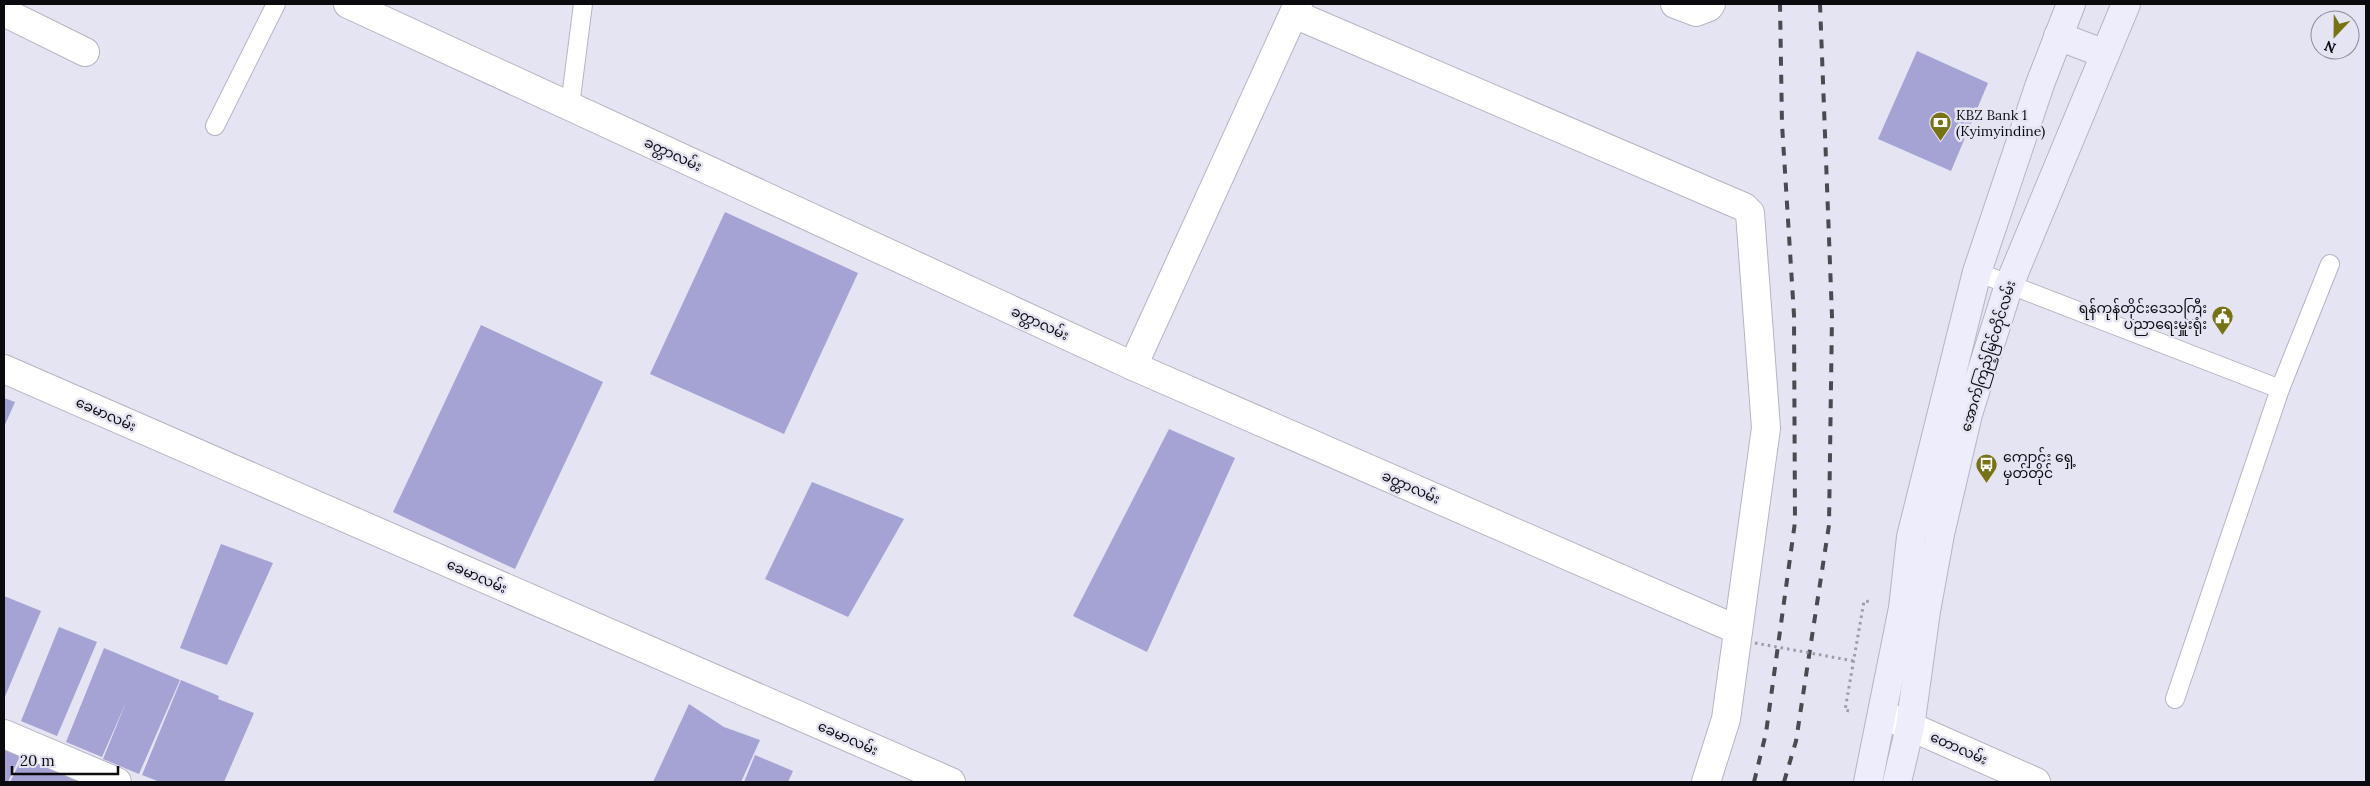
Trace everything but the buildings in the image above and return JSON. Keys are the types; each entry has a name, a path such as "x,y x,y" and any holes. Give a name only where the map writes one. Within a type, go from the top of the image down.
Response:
{"main road":[{"name":"အောက်ကြည့်မြင်တိုင်လမ်း","path":"1868,782 1902,608 1911,537 1945,408 1977,272 2040,84 2071,4"},
{"name":"အောက်ကြည့်မြင်တိုင်လမ်း","path":"1897,782 1910,727 1926,611 1944,516 1968,414 2009,285 2126,4"},
{"path":"2058,36 2105,54"}],"street":[{"path":"1675,4 1696,12 1709,7 1711,4"},
{"name":"ခတ္တာလမ်း","path":"352,5 1133,366 1747,636"},
{"path":"1133,366 1296,9 1744,207 1750,213 1766,428 1747,636 1726,719 1706,782"},
{"path":"4,12 85,52"},
{"name":"ခေမာလမ်း","path":"4,369 951,782"},
{"name":"တောလမ်း","path":"1882,714 2036,782"},
{"path":"4,734 117,782"}],"lane":[{"path":"215,126 276,4"},
{"path":"570,106 583,4"},
{"path":"2175,699 2280,389 2330,264"},
{"path":"1977,272 2280,389"}],"path":[{"path":"1847,699 1861,616"},
{"path":"1747,636 1854,661"}],"railway":[{"path":"1754,782 1766,733 1795,522 1794,315 1782,124 1780,4"},
{"path":"1784,782 1796,741 1829,525 1832,316 1820,4"}],"place":[{"name":"KBZ Bank 1 (Kyimyindine)","path":"1940,142"},
{"name":"ရန်ကုန်တိုင်းဒေသကြီး ပညာရေးမှူးရုံး","path":"2223,335"},
{"name":"ကျောင်း ရှေ့ မှတ်တိုင်","path":"1987,484"}]}
